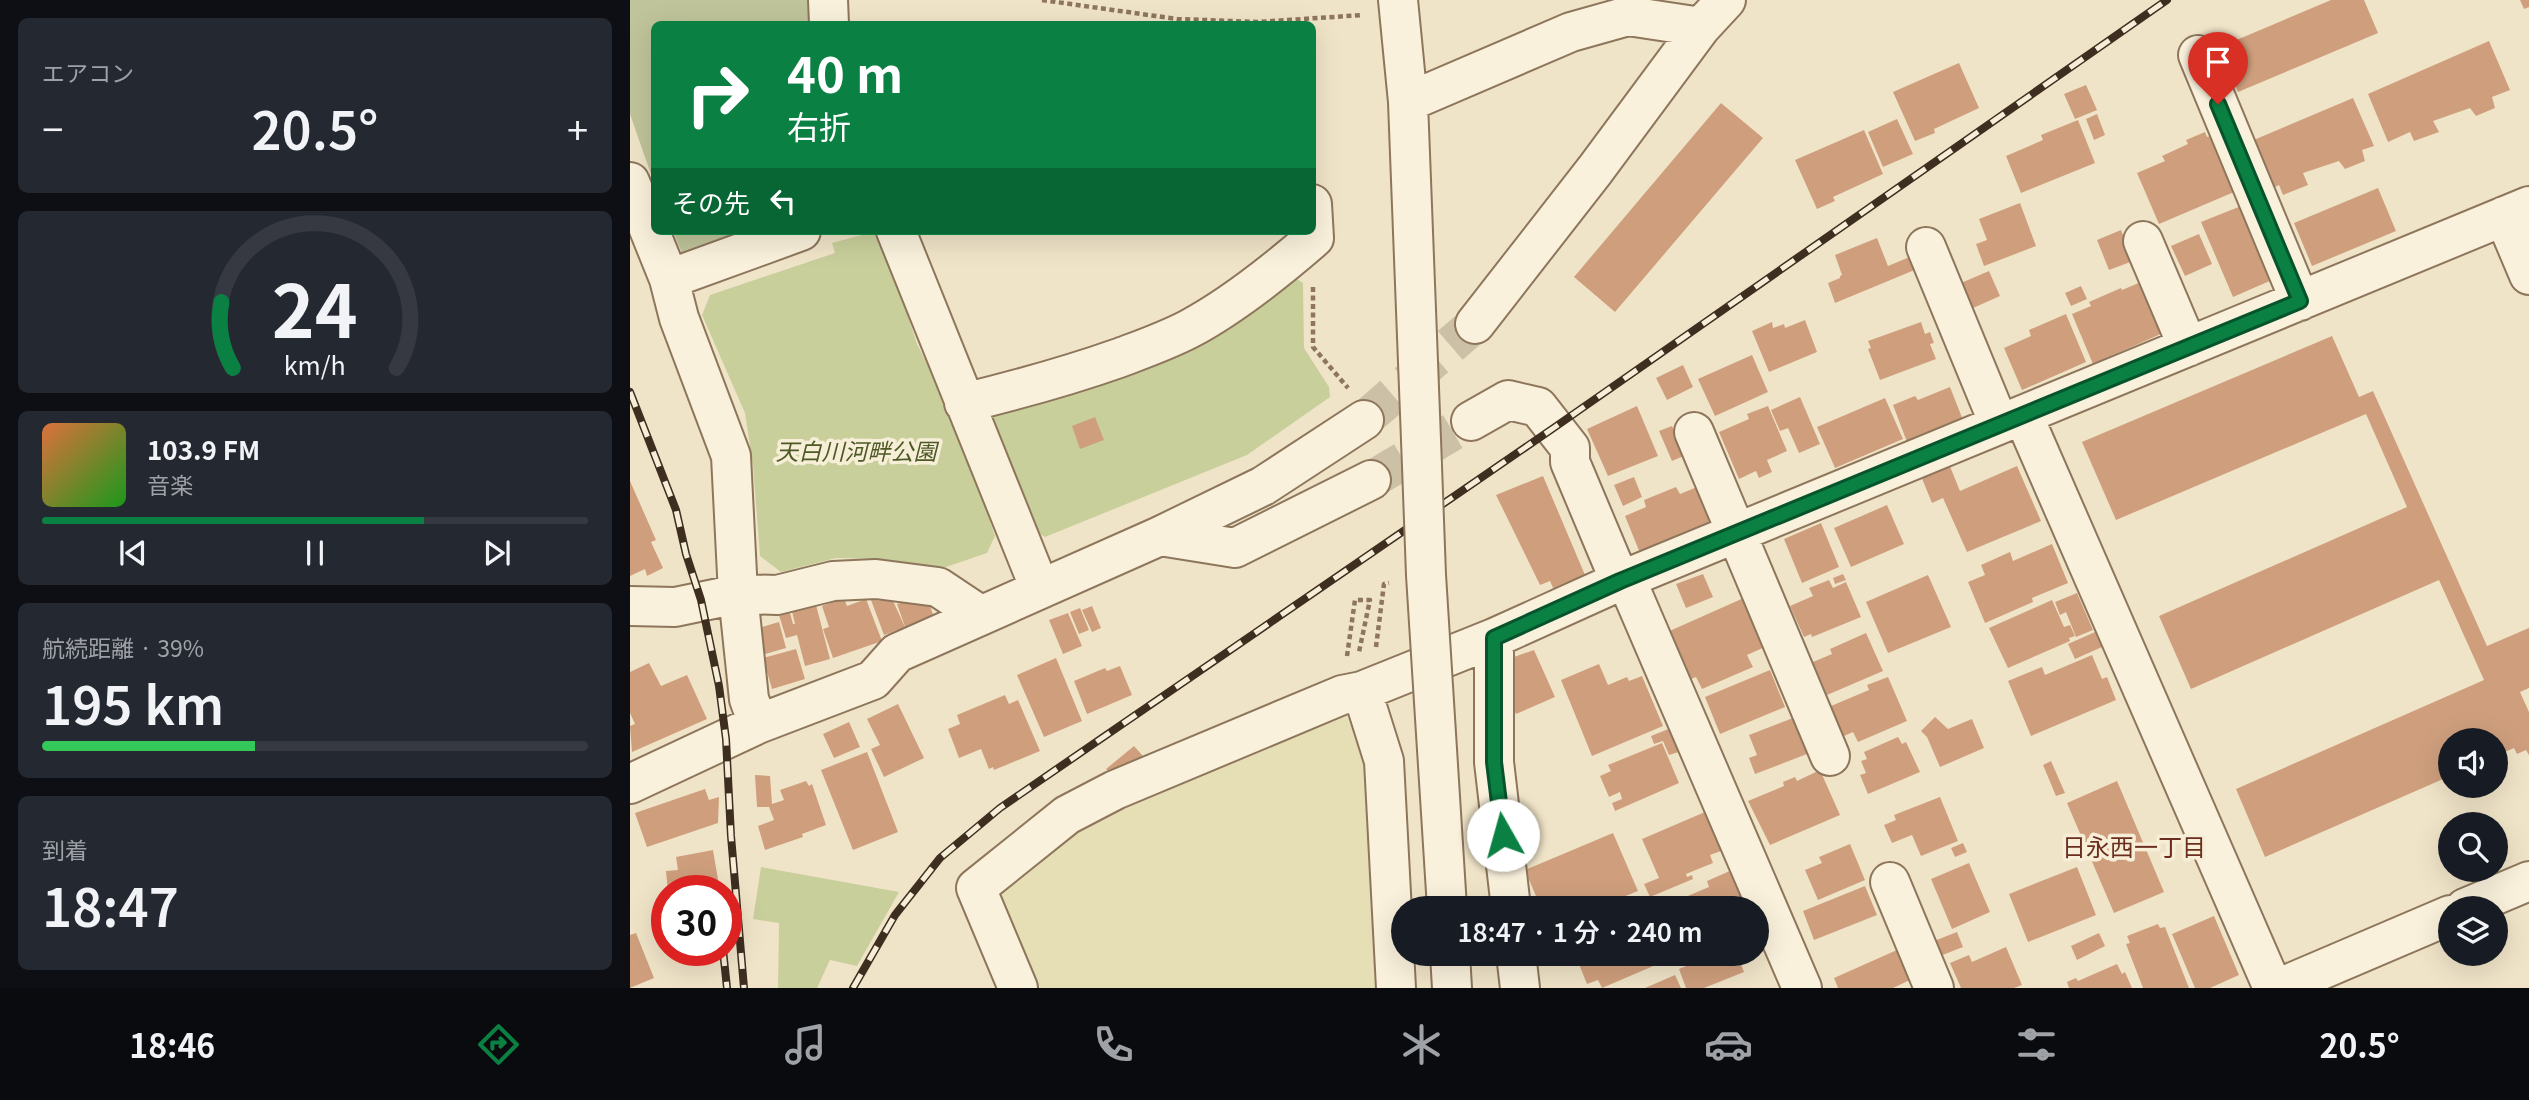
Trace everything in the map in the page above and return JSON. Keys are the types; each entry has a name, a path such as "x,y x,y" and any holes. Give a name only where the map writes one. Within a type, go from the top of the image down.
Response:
{"street":[{"path":"828,0 829,21"},
{"path":"1399,7 1408,102 1431,671 1446,896"},
{"path":"1408,102 1571,32 1628,16 1713,13"},
{"path":"1475,324 1713,13"},
{"path":"2198,55 2300,301"},
{"path":"630,182 651,234"},
{"path":"1018,988 976,888 1068,815 1115,790 1359,676 1494,638 1735,533 2517,211 2529,275"},
{"path":"651,235 669,279 679,318 731,456 738,594 750,699 758,724"},
{"path":"669,279 790,235"},
{"path":"898,235 1040,589"},
{"path":"964,403 1055,380 1167,341 1219,311 1289,260 1304,235"},
{"path":"2143,241 2188,347"},
{"path":"1926,247 2011,419 2273,988"},
{"path":"1471,421 1508,400 1538,407 1570,448 1570,462 1802,988"},
{"path":"630,784 758,724 873,680 897,653 1160,537 1263,486 1357,405"},
{"path":"1694,432 1830,756"},
{"path":"1160,537 1235,548 1371,480"},
{"path":"630,606 675,607 738,594 777,594 833,580 876,579 938,587 979,615"},
{"path":"1494,638 1494,762 1510,896"},
{"path":"1359,676 1384,761 1395,896"},
{"path":"2493,896 2529,881"},
{"path":"1890,882 1934,988"},
{"path":"2279,988 2438,920"},
{"path":"1396,988 1398,966"},
{"path":"1518,966 1520,988"}],"path":[{"path":"1042,0 1177,19 1231,21"},
{"path":"1267,21 1399,7"},
{"path":"1313,235 1313,347 1357,405"},
{"path":"1359,676 1384,584 1400,581"},
{"path":"1355,600 1370,600 1359,676 1355,600"}],"shaded area":[{"path":"1344,709 1369,763 1379,988 1032,988 996,897 1002,886 1078,826"}],"green space":[{"path":"630,0 807,0 810,21 651,21 651,174 630,114"},
{"path":"675,235 743,235 683,256"},
{"name":"天白川河畔公園","path":"862,235 882,235 917,344 955,418 995,536 987,553 940,569 880,559 836,558 781,572 760,556 753,466 745,413 702,315 710,295 835,253 832,243"},
{"name":"天白川河畔公園","path":"1290,274 1303,283 1304,348 1329,387 1330,397 1247,455 1045,537 1028,527 986,420 994,410"},
{"path":"761,867 899,892 857,966 830,960 817,988 778,988 779,923 753,919"}],"building":[{"path":"2331,0 2364,0 2378,33 2238,92 2220,47"},
{"path":"2520,0 2529,0 2529,7 2524,9"},
{"path":"2489,41 2510,90 2492,97 2495,108 2476,116 2470,108 2433,121 2439,132 2414,141 2410,132 2388,142 2368,94"},
{"path":"1959,63 1979,108 1915,141 1893,92"},
{"path":"2086,85 2097,110 2075,119 2064,94"},
{"path":"2353,98 2374,146 2362,150 2365,161 2345,169 2339,161 2303,173 2308,185 2283,195 2279,185 2269,190 2249,142"},
{"path":"1721,103 1763,138 1615,312 1574,277"},
{"path":"2097,114 2105,135 2094,140 2086,119"},
{"path":"1897,119 1913,154 1883,167 1868,132"},
{"path":"2078,120 2095,163 2021,193 2006,156 2043,140 2041,135"},
{"path":"1864,130 1883,174 1833,197 1835,201 1817,209 1795,160"},
{"path":"2205,132 2207,137 2210,136 2234,192 2159,224 2137,173 2165,161 2162,156 2188,144 2186,140"},
{"path":"2378,188 2396,231 2312,266 2294,223"},
{"path":"2020,203 2036,246 1984,266 1976,244 1987,240 1979,219"},
{"path":"2241,206 2272,280 2233,297 2201,222"},
{"path":"2121,230 2133,261 2109,270 2097,240"},
{"path":"2199,234 2212,264 2185,276 2171,246"},
{"path":"1877,238 1888,266 1912,256 1917,269 1835,303 1828,283 1842,275 1835,255"},
{"path":"1989,271 2000,296 1973,308 1961,283"},
{"path":"2141,282 2163,333 2093,364 2072,314 2091,306 2089,302"},
{"path":"2081,286 2087,299 2071,306 2065,293"},
{"path":"2066,314 2086,362 2022,390 2004,348 2031,336 2029,330"},
{"path":"1805,320 1817,352 1769,372 1752,331 1772,322 1773,328 1784,324 1785,328"},
{"path":"1921,322 1925,334 1930,332 1934,343 1930,344 1936,359 1880,380 1868,349 1871,348 1868,341"},
{"path":"2332,336 2359,397 2373,391 2487,646 2529,628 2529,688 2520,692 2529,712 2529,755 2526,750 2517,754 2514,748 2508,751 2508,728 2438,728 2438,781 2265,857 2236,789 2484,680 2439,580 2191,689 2159,616 2407,507 2366,414 2116,520 2082,442"},
{"path":"1752,355 1768,392 1715,416 1698,379"},
{"path":"1683,365 1693,387 1667,400 1656,378"},
{"path":"1950,387 1963,420 1907,442 1893,405 1915,396 1918,400"},
{"path":"1800,397 1820,444 1799,453 1788,428 1780,431 1771,410"},
{"path":"1885,398 1903,439 1835,468 1817,427"},
{"path":"1637,406 1658,456 1608,476 1587,429"},
{"path":"1768,406 1787,451 1767,460 1772,472 1759,478 1756,471 1739,479 1719,432 1749,419 1747,414"},
{"path":"1095,417 1104,440 1080,449 1072,426"},
{"path":"1672,426 1686,455 1672,461 1659,431"},
{"path":"1949,464 1960,491 2017,466 2041,521 1967,552 1943,498 1932,503 1921,476"},
{"path":"1543,476 1585,575 1554,590 1550,581 1540,585 1496,495"},
{"path":"1634,477 1642,497 1623,506 1614,485"},
{"path":"630,481 656,540 651,542 663,568 647,576 645,569 630,576"},
{"path":"1676,487 1680,494 1697,487 1712,524 1640,553 1625,516 1646,507 1644,500"},
{"path":"1887,505 1904,544 1851,567 1834,528"},
{"path":"1821,523 1839,567 1802,583 1784,539"},
{"path":"2052,544 2068,583 2032,598 2033,602 1985,623 1968,582 1985,575 1981,565 2010,552 2013,561"},
{"path":"1703,574 1713,597 1686,608 1676,584"},
{"path":"1843,574 1846,580 1835,584 1833,578"},
{"path":"1928,575 1951,627 1888,653 1866,602"},
{"path":"1829,580 1833,588 1846,582 1861,617 1812,637 1811,634 1804,637 1790,606 1813,596 1809,588"},
{"path":"2077,593 2093,630 2076,637 2066,612 2060,615 2055,602"},
{"path":"1746,597 1767,646 1747,655 1753,667 1702,689 1696,677 1686,681 1665,633"},
{"path":"844,598 847,606 866,599 882,641 833,658 823,629 829,627 822,606"},
{"path":"871,600 893,601 905,627 884,635"},
{"path":"912,600 913,605 929,602 935,621 907,632 897,604"},
{"path":"2052,600 2064,627 2070,625 2075,636 2069,638 2070,641 2008,668 1989,628"},
{"path":"815,601 830,659 805,666 797,635 786,638 778,612 789,609 795,624 791,607"},
{"path":"1092,606 1101,628 1092,632 1082,610"},
{"path":"1080,608 1089,630 1079,634 1070,612"},
{"path":"1068,613 1082,646 1063,654 1049,620"},
{"path":"779,622 786,648 759,656 752,630"},
{"path":"2095,632 2102,647 2075,659 2068,644"},
{"path":"1866,633 1883,671 1827,695 1813,662 1832,654 1830,649"},
{"path":"796,649 805,679 772,689 763,658"},
{"path":"1534,650 1555,697 1516,714 1508,696 1508,659"},
{"path":"2092,655 2102,679 2107,677 2116,700 2031,736 2008,681 2042,667 2045,675"},
{"path":"1056,658 1082,721 1044,737 1017,675"},
{"path":"649,663 661,686 687,675 707,719 632,752 630,726 635,724 630,713 630,672"},
{"path":"1599,664 1608,685 1627,677 1629,681 1642,676 1663,726 1592,756 1561,680"},
{"path":"1120,666 1132,695 1087,714 1074,681 1105,668 1107,671"},
{"path":"1770,670 1785,707 1720,734 1705,697"},
{"path":"1888,677 1907,721 1858,742 1853,732 1844,736 1831,706 1869,690 1867,685"},
{"path":"1005,695 1009,704 1018,700 1040,751 994,770 993,767 989,769 981,749 959,758 948,729 960,724 957,715"},
{"path":"898,704 924,758 884,777 871,749 880,745 867,719"},
{"path":"1935,717 1948,729 1972,719 1984,748 1940,767 1927,737 1921,731"},
{"path":"1793,718 1807,754 1755,774 1749,758 1757,755 1749,735"},
{"path":"849,722 860,747 834,758 823,734"},
{"path":"1676,726 1685,750 1669,755 1663,741 1654,744 1651,736"},
{"path":"1898,737 1902,744 1906,742 1920,772 1868,794 1860,775 1866,773 1861,761 1867,759 1864,752"},
{"path":"1662,743 1679,783 1615,811 1612,803 1622,799 1620,792 1609,797 1600,776 1611,771 1608,765"},
{"path":"1134,746 1143,756 1115,779 1106,769"},
{"path":"867,752 898,832 853,850 821,770"},
{"path":"2051,761 2065,793 2056,796 2043,765"},
{"path":"1820,770 1840,815 1770,845 1748,801 1784,786 1783,782 1795,777 1797,781"},
{"path":"755,775 770,776 772,804 784,800 780,790 806,781 809,786 812,784 826,825 802,834 803,837 765,850 758,826 774,820 769,807 757,807"},
{"path":"2117,781 2164,892 2114,913 2067,803"},
{"path":"705,789 709,800 719,797 718,823 647,847 635,813"},
{"path":"1940,797 1958,841 1921,856 1912,835 1892,843 1884,825 1896,820 1894,815"},
{"path":"1705,812 1721,851 1710,855 1713,863 1686,874 1687,877 1692,875 1693,879 1650,896 1644,884 1659,878 1642,839"},
{"path":"1613,833 1638,891 1626,896 1536,896 1525,870"},
{"path":"1963,843 1967,852 1955,857 1951,848"},
{"path":"1850,844 1865,880 1818,900 1805,870 1822,863 1819,857"},
{"path":"713,850 717,875 666,875 666,871 678,870 676,857"},
{"path":"1969,863 1990,912 1952,929 1931,879"},
{"path":"2077,867 2096,915 2028,942 2009,894"},
{"path":"1732,870 1743,896 1688,896 1709,887 1707,881"},
{"path":"1865,886 1877,915 1814,940 1803,911"},
{"path":"2214,916 2239,975 2210,988 2195,988 2172,934"},
{"path":"2158,924 2160,928 2165,927 2189,988 2143,988 2126,944 2130,943 2127,936"},
{"path":"1957,932 1963,947 1940,956 1934,941"},
{"path":"636,933 654,978 630,988 630,935"},
{"path":"2099,933 2105,946 2077,960 2071,946"},
{"path":"2006,947 2022,985 2014,988 1961,988 1950,963 1969,955 1972,962"},
{"path":"1897,950 1910,980 1893,988 1838,988 1834,978"},
{"path":"2117,964 2122,974 2125,972 2132,988 2069,988 2067,982 2076,978 2078,981"},
{"path":"1580,966 1653,966 1602,988 1598,980 1587,984"},
{"path":"1686,966 1742,966 1744,972 1704,988 1686,988 1679,969"},
{"path":"1675,975 1681,988 1645,988"}],"tunnel":[{"path":"1364,420 1475,324"},
{"path":"1371,480 1471,421"}],"railway":[{"path":"853,988 895,915 940,858 1000,808 1555,427 2167,0"},
{"path":"630,392 676,510 686,554 701,600 719,686 726,739 744,988"},
{"path":"725,966 727,988"}],"district":[{"name":"日永西一丁目","path":"2134,848"}],"route":[{"path":"1503,835 1494,762 1494,638 1620,581 2300,301 2218,104"}]}
